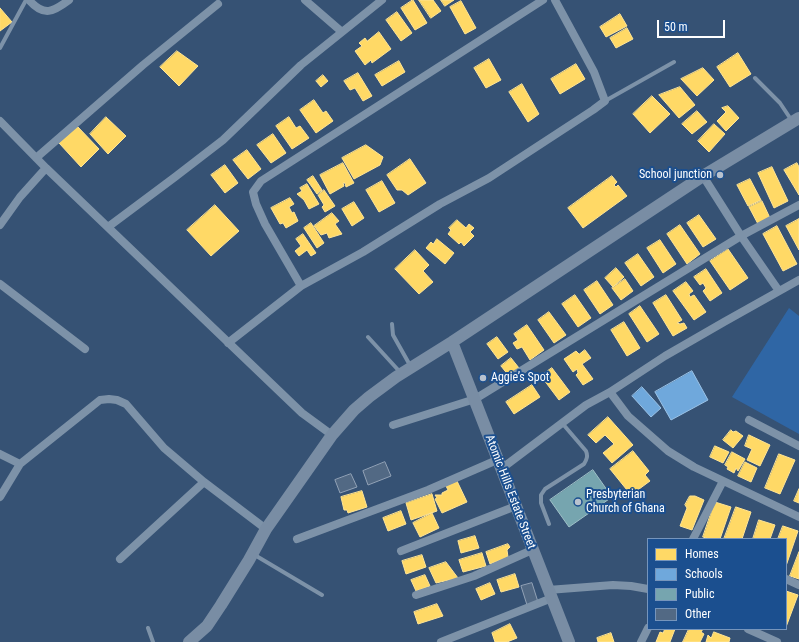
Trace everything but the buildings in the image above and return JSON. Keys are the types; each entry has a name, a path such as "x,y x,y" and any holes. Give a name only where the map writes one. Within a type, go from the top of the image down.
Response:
{"street":[{"path":"29,0 36,7 47,11 52,11 69,0"},
{"path":"304,0 342,32"},
{"path":"108,227 223,140 301,65 382,0"},
{"path":"301,286 265,224 256,204 253,192 261,181 543,0"},
{"path":"228,343 301,286 363,252 440,204 489,178 588,114 605,101 594,72 555,0"},
{"path":"36,158 143,65 218,4"},
{"path":"189,642 207,626 230,592 266,529 332,435 354,410 369,397 703,176 796,120"},
{"path":"0,121 46,168 302,413 332,435"},
{"path":"0,225 3,216 46,168"},
{"path":"703,176 741,236 780,291"},
{"path":"393,425 475,399 741,236 799,205"},
{"path":"297,539 499,464 562,423 586,405 610,392 666,356 799,280"},
{"path":"0,284 85,349"},
{"name":"Atomic Hills Estate Street","path":"452,342 569,642"},
{"path":"610,392 628,416 668,451 694,467 799,517"},
{"path":"0,497 20,464 100,400 109,399 117,400 126,404 164,448 204,482 266,529"},
{"path":"749,420 799,446"},
{"path":"0,454 20,464"},
{"path":"696,538 723,481"},
{"path":"120,559 204,482"},
{"path":"401,551 516,506"},
{"path":"416,595 474,576 532,550"},
{"path":"787,579 799,585"},
{"path":"441,642 550,594 613,585 647,588"},
{"path":"641,642 647,630"},
{"path":"750,630 777,642"}],"lane":[{"path":"0,48 26,0"},
{"path":"605,101 674,62"},
{"path":"755,78 796,120"},
{"path":"392,324 393,335 407,371"},
{"path":"368,337 407,371"},
{"path":"549,524 540,503 541,495 545,489 584,464 587,458 586,451 562,423"},
{"path":"253,554 322,595"},
{"path":"148,628 153,642"}],"shaded area":[{"path":"789,308 799,316 799,434 732,397"}],"place":[{"name":"School junction","path":"720,175"},
{"name":"Aggie’s Spot","path":"483,378"},
{"name":"Presbyterian Church of Ghana","path":"578,502"}]}
